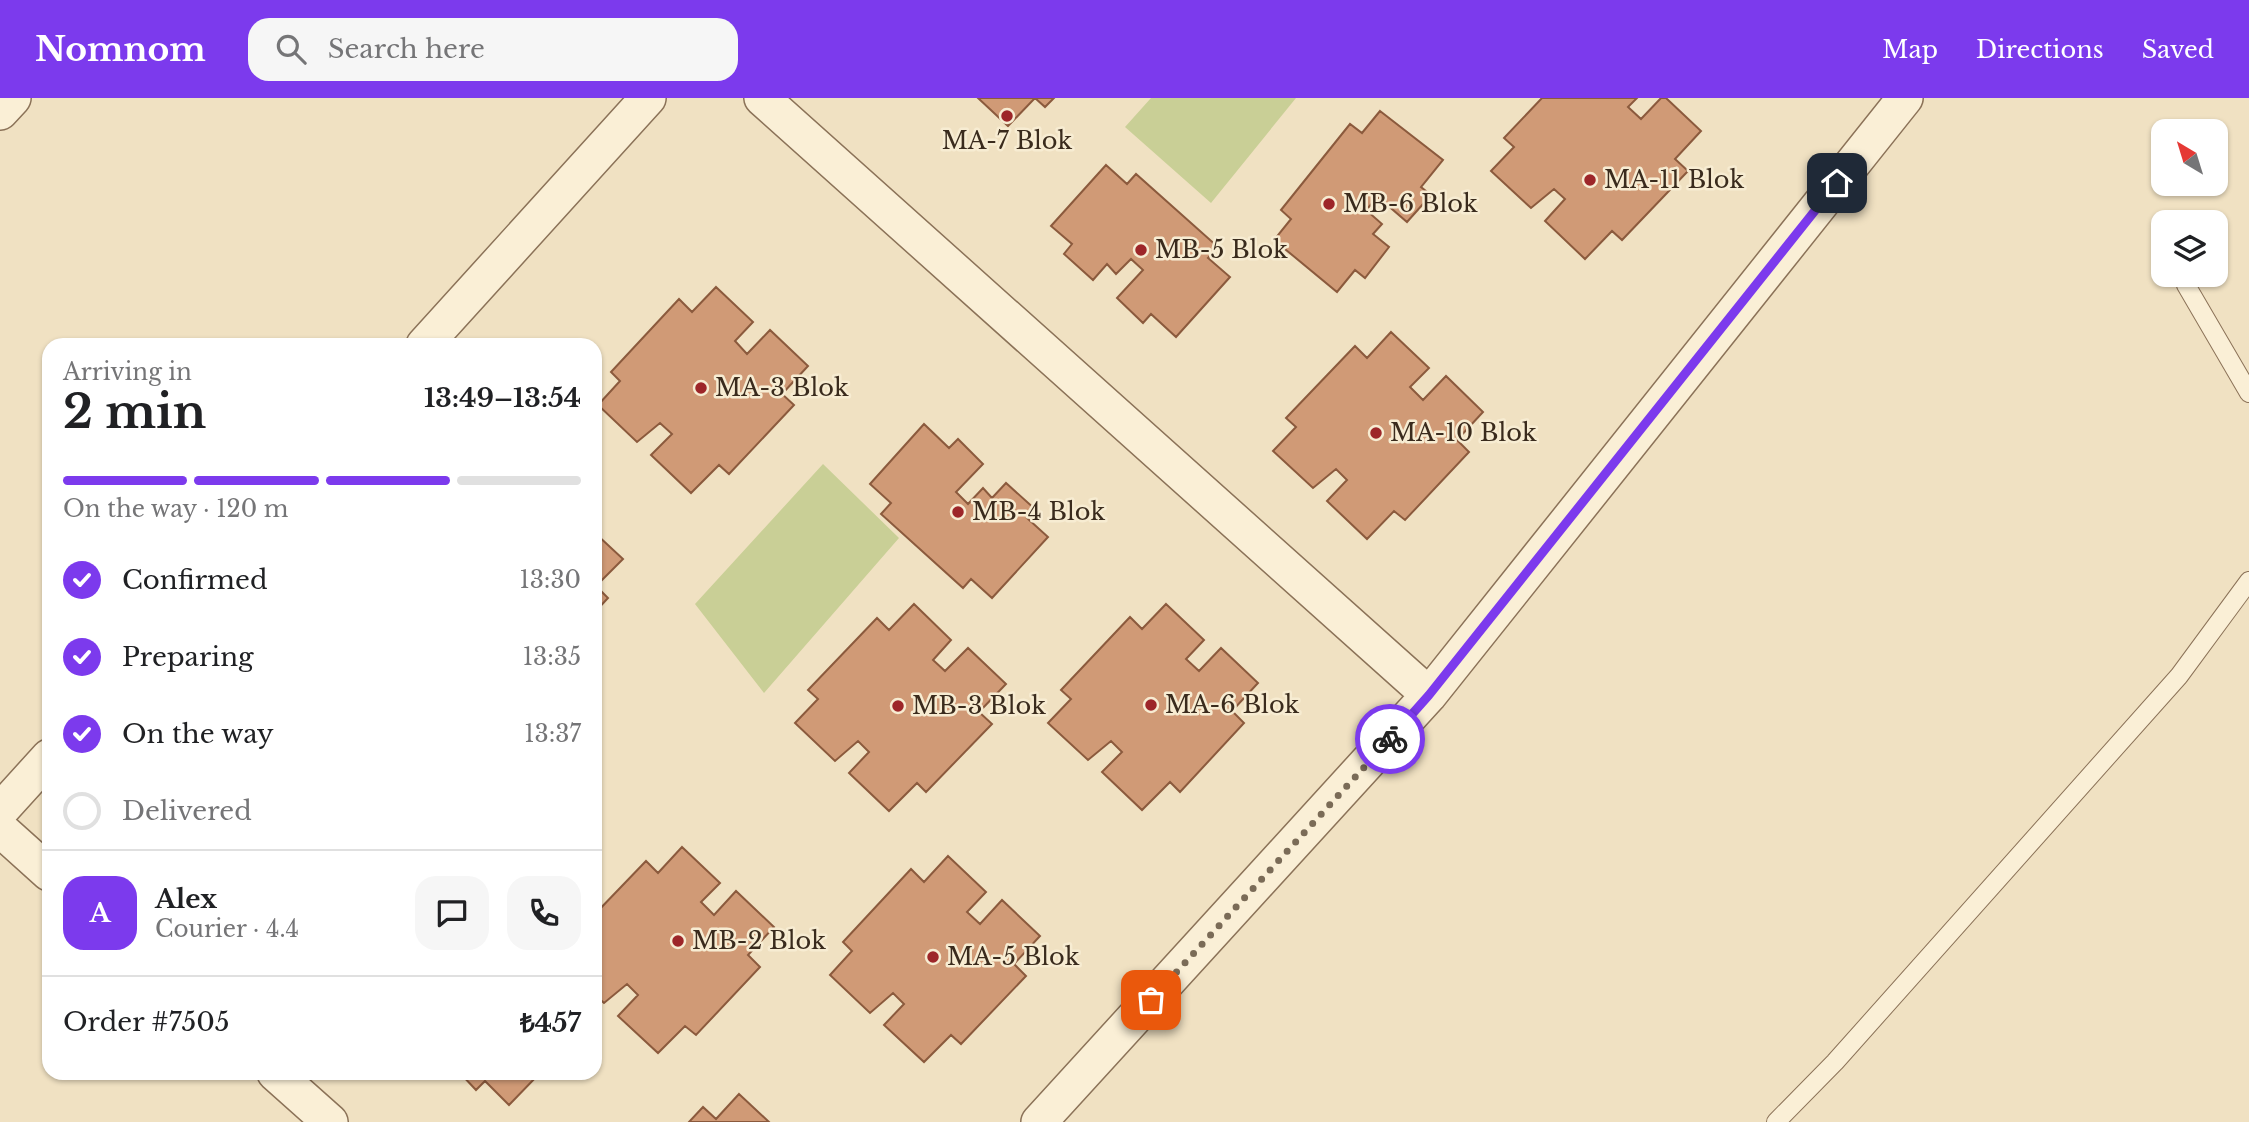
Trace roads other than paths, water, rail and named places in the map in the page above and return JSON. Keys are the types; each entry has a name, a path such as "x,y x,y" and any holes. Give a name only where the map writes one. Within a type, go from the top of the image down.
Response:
{"street":[{"path":"0,112 13,98"},
{"path":"430,338 648,98"},
{"path":"762,98 1429,695"},
{"path":"1039,1122 1429,695 1905,98"},
{"path":"0,811 42,765"},
{"path":"0,829 42,867"},
{"path":"283,1080 330,1122"}],"lane":[{"path":"2187,287 2249,393"},
{"path":"1776,1122 1835,1062 2179,676 2249,581"}],"place":[{"name":"MA-7 Blok","path":"1007,116"},
{"name":"MA-11 Blok","path":"1590,180"},
{"name":"MB-6 Blok","path":"1329,204"},
{"name":"MB-5 Blok","path":"1141,250"},
{"name":"MA-3 Blok","path":"701,388"},
{"name":"MA-10 Blok","path":"1376,433"},
{"name":"MB-4 Blok","path":"958,512"},
{"name":"MA-6 Blok","path":"1151,705"},
{"name":"MB-3 Blok","path":"898,706"},
{"name":"MB-2 Blok","path":"678,941"},
{"name":"MA-5 Blok","path":"933,957"}]}
